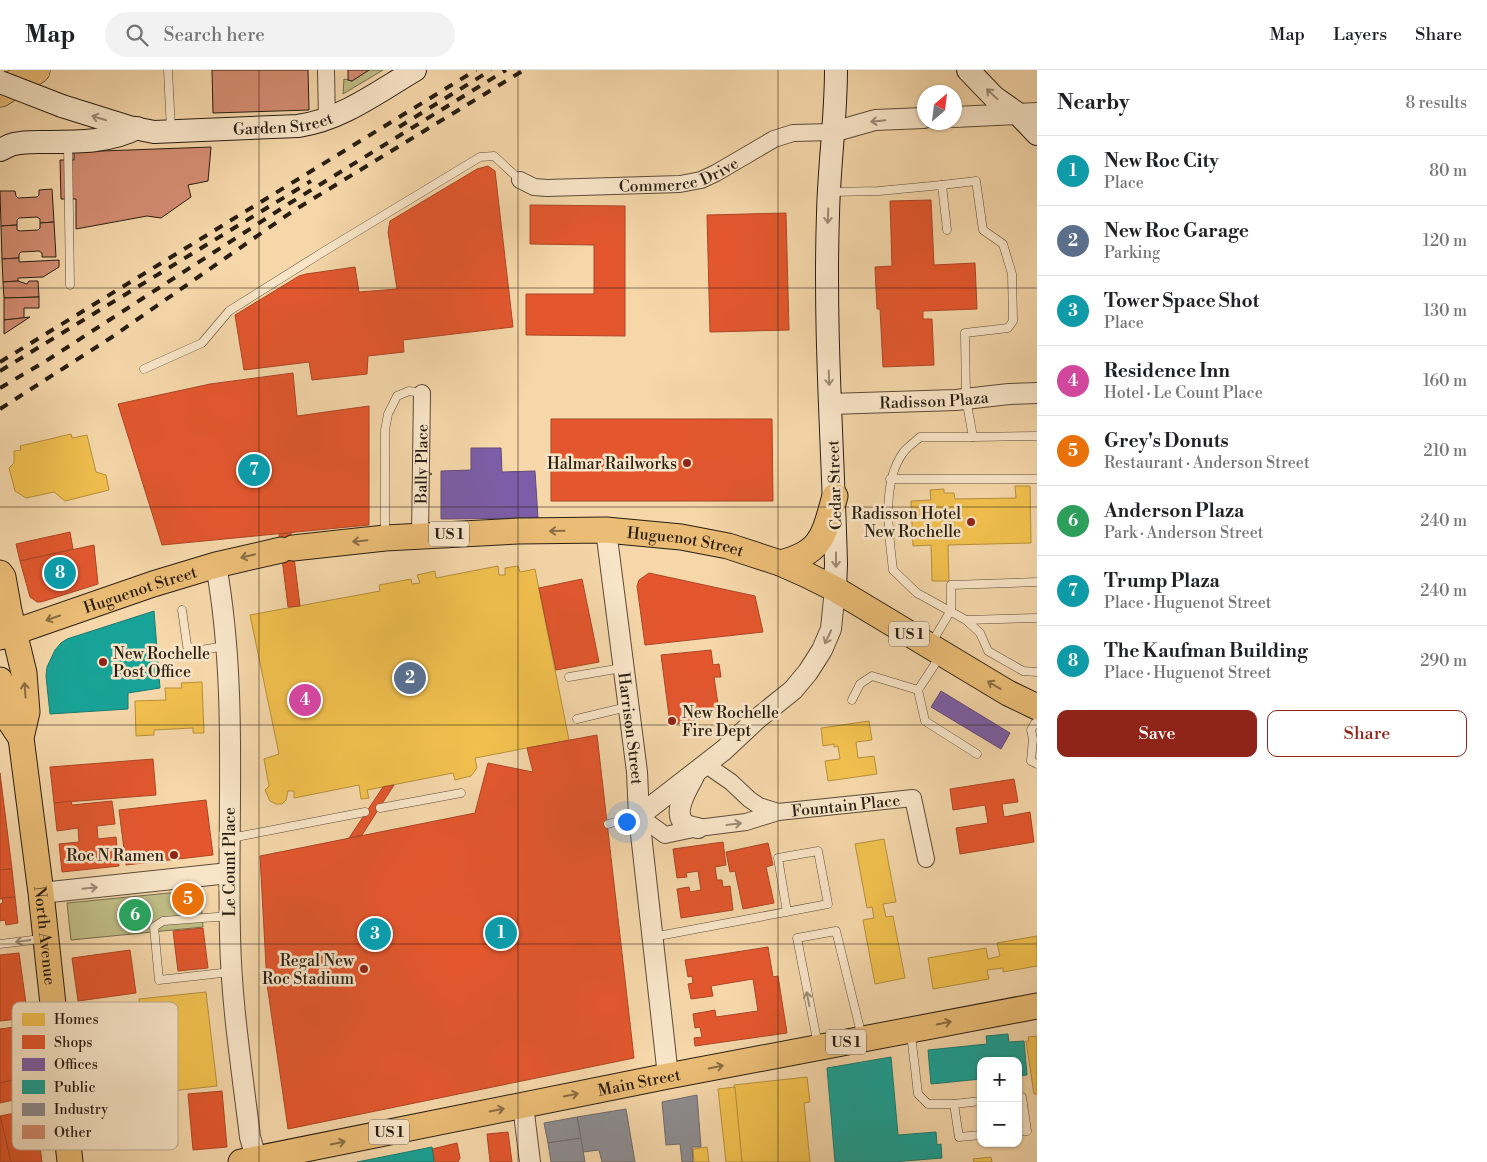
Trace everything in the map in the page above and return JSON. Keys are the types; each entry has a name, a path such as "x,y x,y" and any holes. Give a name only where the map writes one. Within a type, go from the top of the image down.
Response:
{"highway":[{"path":"0,93 36,70"}],"main road":[{"name":"Garden Street","path":"0,82 62,106 137,128 154,132 171,132 298,126 326,120 348,110 415,70"},
{"name":"Cedar Street","path":"835,589 836,564 827,264 836,70"},
{"path":"968,70 994,97 1028,114 1037,134"},
{"name":"Garden Street","path":"0,150 13,144 24,142 68,142 112,137 129,133 137,128"},
{"path":"780,563 806,554 817,545 824,532 834,496"},
{"name":"Huguenot Street","path":"7,635 152,584 216,565 287,549 420,535 606,530 681,537 728,546 780,563 835,589 1008,693 1037,707"},
{"name":"North Avenue","path":"0,573 3,577 9,611 7,635 24,673 27,712 21,738 42,893 53,1002"},
{"name":"North Avenue","path":"0,680 7,717 21,738"},
{"name":"Main Street","path":"251,1161 668,1076 1037,1006"}],"street":[{"path":"326,70 326,120"},
{"path":"962,117 1028,114"},
{"path":"833,132 875,120 917,118"},
{"name":"Commerce Drive","path":"520,180 534,187 547,188 680,184 701,180 716,173 774,139 793,133 833,132"},
{"name":"Bally Place","path":"420,535 422,393"},
{"name":"Radisson Plaza","path":"830,404 966,399 1037,393"},
{"name":"Harrison Street","path":"606,530 637,772 668,1076"},
{"name":"Le Count Place","path":"216,565 221,593 226,646 230,730 229,873 231,972 250,1137 251,1161"},
{"name":"Cedar Street","path":"640,816 724,750 756,719 792,690 808,672 822,650 831,629 835,589"},
{"path":"698,828 687,825 682,821 679,811 700,768"},
{"name":"Fountain Place","path":"700,768 731,782 748,799 759,806 778,812"},
{"name":"Fountain Place","path":"640,816 665,835 698,828 746,822 778,812 913,798 926,859"},
{"path":"42,893 229,873"},
{"path":"523,1105 530,1162"}],"lane":[{"path":"168,70 171,132"},
{"path":"68,142 70,285"},
{"path":"144,369 202,342 229,311 480,157 494,156 520,180"},
{"path":"829,192 879,191 976,181 983,230 1004,244 1012,274 1013,321 1008,328 965,333 966,399 973,437"},
{"path":"942,186 947,230"},
{"path":"385,538 385,430 388,414 397,396 409,391 422,393"},
{"path":"1037,436 920,437 903,453 890,479 888,529 893,570 917,593 951,610 966,620 980,633 988,651 1023,671 1037,672"},
{"path":"890,479 1037,478"},
{"path":"977,754 926,721 918,690 951,610 951,585 1037,582"},
{"path":"182,610 188,652 226,646"},
{"path":"966,620 1037,618"},
{"path":"569,677 624,667"},
{"path":"852,700 860,684 872,676 918,690"},
{"path":"577,719 629,707"},
{"path":"1037,722 1031,730 1035,738 1031,761 1037,764"},
{"path":"380,808 461,792"},
{"path":"229,838 365,812"},
{"path":"608,824 640,816"},
{"path":"653,937 787,912 828,904 818,851 778,858 787,912"},
{"path":"230,916 163,922 154,927 159,980 231,972"},
{"path":"818,1047 797,938 836,931 862,1038"},
{"path":"0,944 46,938"},
{"path":"910,1029 918,1094 928,1104 977,1101"},
{"path":"1022,1097 1027,1131 1022,1132"},
{"path":"954,1104 959,1138 977,1136"}],"shaded area":[{"path":"369,70 383,70 343,94 344,79 352,81"},
{"path":"200,890 203,927 71,940 67,903"}],"building: Homes":[{"path":"71,434 72,438 87,435 96,472 106,475 109,490 65,501 54,492 26,498 15,491 9,468 14,463 14,451 21,450 20,446"},
{"name":"Radisson Hotel New Rochelle","path":"1015,486 1030,486 1031,543 948,545 949,581 932,581 931,545 913,546 911,501 931,500 930,490 944,489 944,493 954,493 955,499 1016,498"},
{"path":"498,566 499,575 505,575 505,568 518,566 520,572 535,569 569,740 475,758 477,768 471,776 455,780 453,773 367,790 369,798 361,799 359,785 294,798 294,791 288,791 286,800 282,804 270,801 265,790 269,786 264,759 279,754 250,615 380,591 379,585 411,579 412,584 420,583 417,575 435,571 436,578"},
{"path":"202,682 204,733 193,733 193,728 154,730 154,735 136,736 135,701 166,700 165,688 182,688 181,683"},
{"path":"869,721 872,740 856,742 858,758 874,756 877,774 828,781 825,761 840,759 838,746 834,747 834,744 823,746 821,728"},
{"path":"884,839 896,902 883,904 886,917 893,916 905,978 875,984 863,920 874,918 872,907 867,908 855,844"},
{"path":"1037,936 1037,966 1003,972 1003,968 987,970 989,979 933,989 928,958 986,948 988,959 1000,956 997,943"},
{"path":"206,992 217,1086 178,1090 178,1002 139,1002 139,999"},
{"path":"1037,1036 1037,1094 1034,1094 1026,1041 1029,1041 1028,1037"},
{"path":"807,1077 810,1102 804,1103 810,1162 742,1162 734,1085"},
{"path":"735,1087 742,1162 726,1162 718,1089"},
{"path":"707,1147 709,1162 694,1162 693,1149"},
{"path":"991,1157 992,1162 974,1162 973,1159"}],"building: Shops":[{"path":"488,166 495,171 513,327 403,340 404,352 368,356 367,374 312,380 309,362 244,370 235,315 299,276 306,274 355,267 359,292 397,289 388,232 390,221 477,169"},
{"path":"931,200 934,265 975,263 977,309 923,311 923,319 932,319 934,365 883,367 880,309 877,309 875,267 892,266 890,201"},
{"path":"530,205 625,206 625,336 526,335 526,294 594,294 594,245 530,244"},
{"path":"786,213 789,330 710,332 707,215"},
{"path":"293,373 297,416 369,406 369,525 162,545 118,404 210,384"},
{"path":"551,419 772,419 773,501 551,501"},
{"path":"70,532 73,549 20,561 16,544"},
{"path":"291,533 300,606 288,607 279,534"},
{"path":"94,545 98,584 41,602 37,602 30,597 20,561"},
{"path":"649,573 755,596 763,632 645,645 637,586 639,580"},
{"path":"582,579 599,662 556,670 539,588"},
{"path":"711,650 713,665 719,664 721,677 714,677 719,711 707,713 707,717 693,719 694,724 683,726 683,723 676,724 676,716 669,716 661,655"},
{"path":"597,735 634,1058 288,1129 267,984 260,856 475,813 488,763 533,772 527,748","holes":["381,924 383,940 367,943 364,927"]},
{"path":"153,759 156,795 54,803 50,767"},
{"path":"0,773 12,869 0,870"},
{"path":"1014,779 1018,802 1002,804 1004,817 1030,812 1034,842 960,854 956,828 988,823 985,805 953,810 950,789"},
{"path":"394,785 362,835 349,838 383,787"},
{"path":"206,800 213,855 126,865 119,810"},
{"path":"71,801 72,805 112,801 115,824 97,826 98,839 116,837 119,866 62,872 59,844 79,842 78,828 57,831 54,803"},
{"path":"723,842 726,865 715,867 717,880 722,880 723,887 730,886 733,910 681,918 677,889 689,887 690,892 701,890 698,871 686,873 687,877 677,878 673,849"},
{"path":"768,843 773,865 766,867 774,903 743,909 735,871 730,872 726,852"},
{"path":"12,869 15,897 0,899 0,870"},
{"path":"186,891 202,893 202,905 177,908 175,895"},
{"path":"15,897 18,923 6,925 5,920 0,921 0,904 3,903 2,898"},
{"path":"203,928 208,968 178,971 173,931"},
{"path":"375,929 380,934 375,939 370,934"},
{"path":"768,947 773,977 778,976 787,1033 695,1046 694,1038 702,1037 700,1027 695,1028 693,1014 715,1010 716,1017 758,1011 753,979 711,986 713,996 691,999 688,984 693,983 692,976 688,977 685,960"},
{"path":"130,950 136,993 78,1001 72,958"},
{"path":"19,953 26,1002 12,1002 12,1020 0,1021 0,955"},
{"path":"12,1027 12,1080 0,1083 0,1029"},
{"path":"12,1080 12,1100 0,1103 0,1083"},
{"path":"222,1091 227,1147 193,1150 188,1094"},
{"path":"12,1114 12,1150 40,1150 42,1162 11,1162 0,1116"},
{"path":"0,1116 11,1162 0,1162"},
{"path":"508,1132 512,1162 490,1162 487,1134"},
{"path":"457,1143 460,1158 458,1162 435,1162 432,1149"}],"building: Offices":[{"path":"471,448 501,448 502,472 535,471 538,518 441,519 441,471 471,470"},
{"path":"941,691 1010,733 1001,749 931,707"}],"building: Public":[{"name":"New Rochelle Post Office","path":"154,611 160,688 128,693 128,709 50,714 46,676 47,667 55,650 61,643 67,639"},
{"path":"1008,1034 1009,1042 1024,1041 1027,1075 1022,1076 1022,1057 977,1057 977,1079 931,1084 928,1050 987,1044 986,1036"},
{"path":"891,1057 898,1135 936,1132 937,1145 941,1144 942,1158 893,1162 835,1162 827,1068"},
{"path":"432,1147 434,1162 357,1162"}],"building: Industry":[{"path":"697,1095 701,1147 692,1147 693,1162 682,1162 680,1144 666,1145 662,1102"},
{"path":"626,1109 635,1162 602,1162 599,1150 583,1152 577,1117"},
{"path":"577,1117 581,1138 548,1143 544,1123"},
{"path":"581,1138 585,1162 551,1162 548,1143"}],"building: Other":[{"path":"212,70 308,70 309,110 213,113"},
{"path":"348,70 369,70 352,81 348,80"},
{"path":"211,147 208,181 188,185 191,197 161,218 147,216 76,229 76,199 61,199 60,160 74,160 74,152"},
{"path":"52,189 54,222 40,223 40,219 37,217 19,218 17,225 1,226 0,191 15,191 18,198 37,197 39,190"},
{"path":"54,222 56,257 42,257 42,253 39,251 21,252 19,258 2,259 1,226 17,225 17,230 20,231 38,230 40,223"},
{"path":"19,258 19,262 59,260 59,267 43,277 18,278 18,281 3,282 2,259"},
{"path":"18,281 27,284 29,281 38,281 39,297 4,298 3,282"},
{"path":"39,297 39,308 24,308 24,318 4,320 4,298"},
{"path":"30,317 4,334 4,320"}],"railway":[{"path":"0,362 476,70"},
{"path":"399,127 491,70"},
{"path":"0,388 46,361 290,203 506,70"},
{"path":"0,409 112,337 293,211 524,70"},
{"path":"0,371 311,181"}],"place":[{"name":"Halmar Railworks","path":"687,463"},
{"name":"Trump Plaza","path":"254,470"},
{"name":"Radisson Hotel New Rochelle","path":"971,522"},
{"name":"The Kaufman Building","path":"60,573"},
{"name":"New Rochelle Post Office","path":"103,662"},
{"name":"New Roc Garage","path":"410,678"},
{"name":"Residence Inn","path":"305,700"},
{"name":"New Rochelle Fire Dept","path":"672,721"},
{"name":"Roc N Ramen","path":"174,855"},
{"name":"Grey's Donuts","path":"188,899"},
{"name":"Anderson Plaza","path":"135,915"},
{"name":"New Roc City","path":"501,933"},
{"name":"Tower Space Shot","path":"375,934"},
{"name":"Regal New Roc Stadium","path":"364,969"}]}
